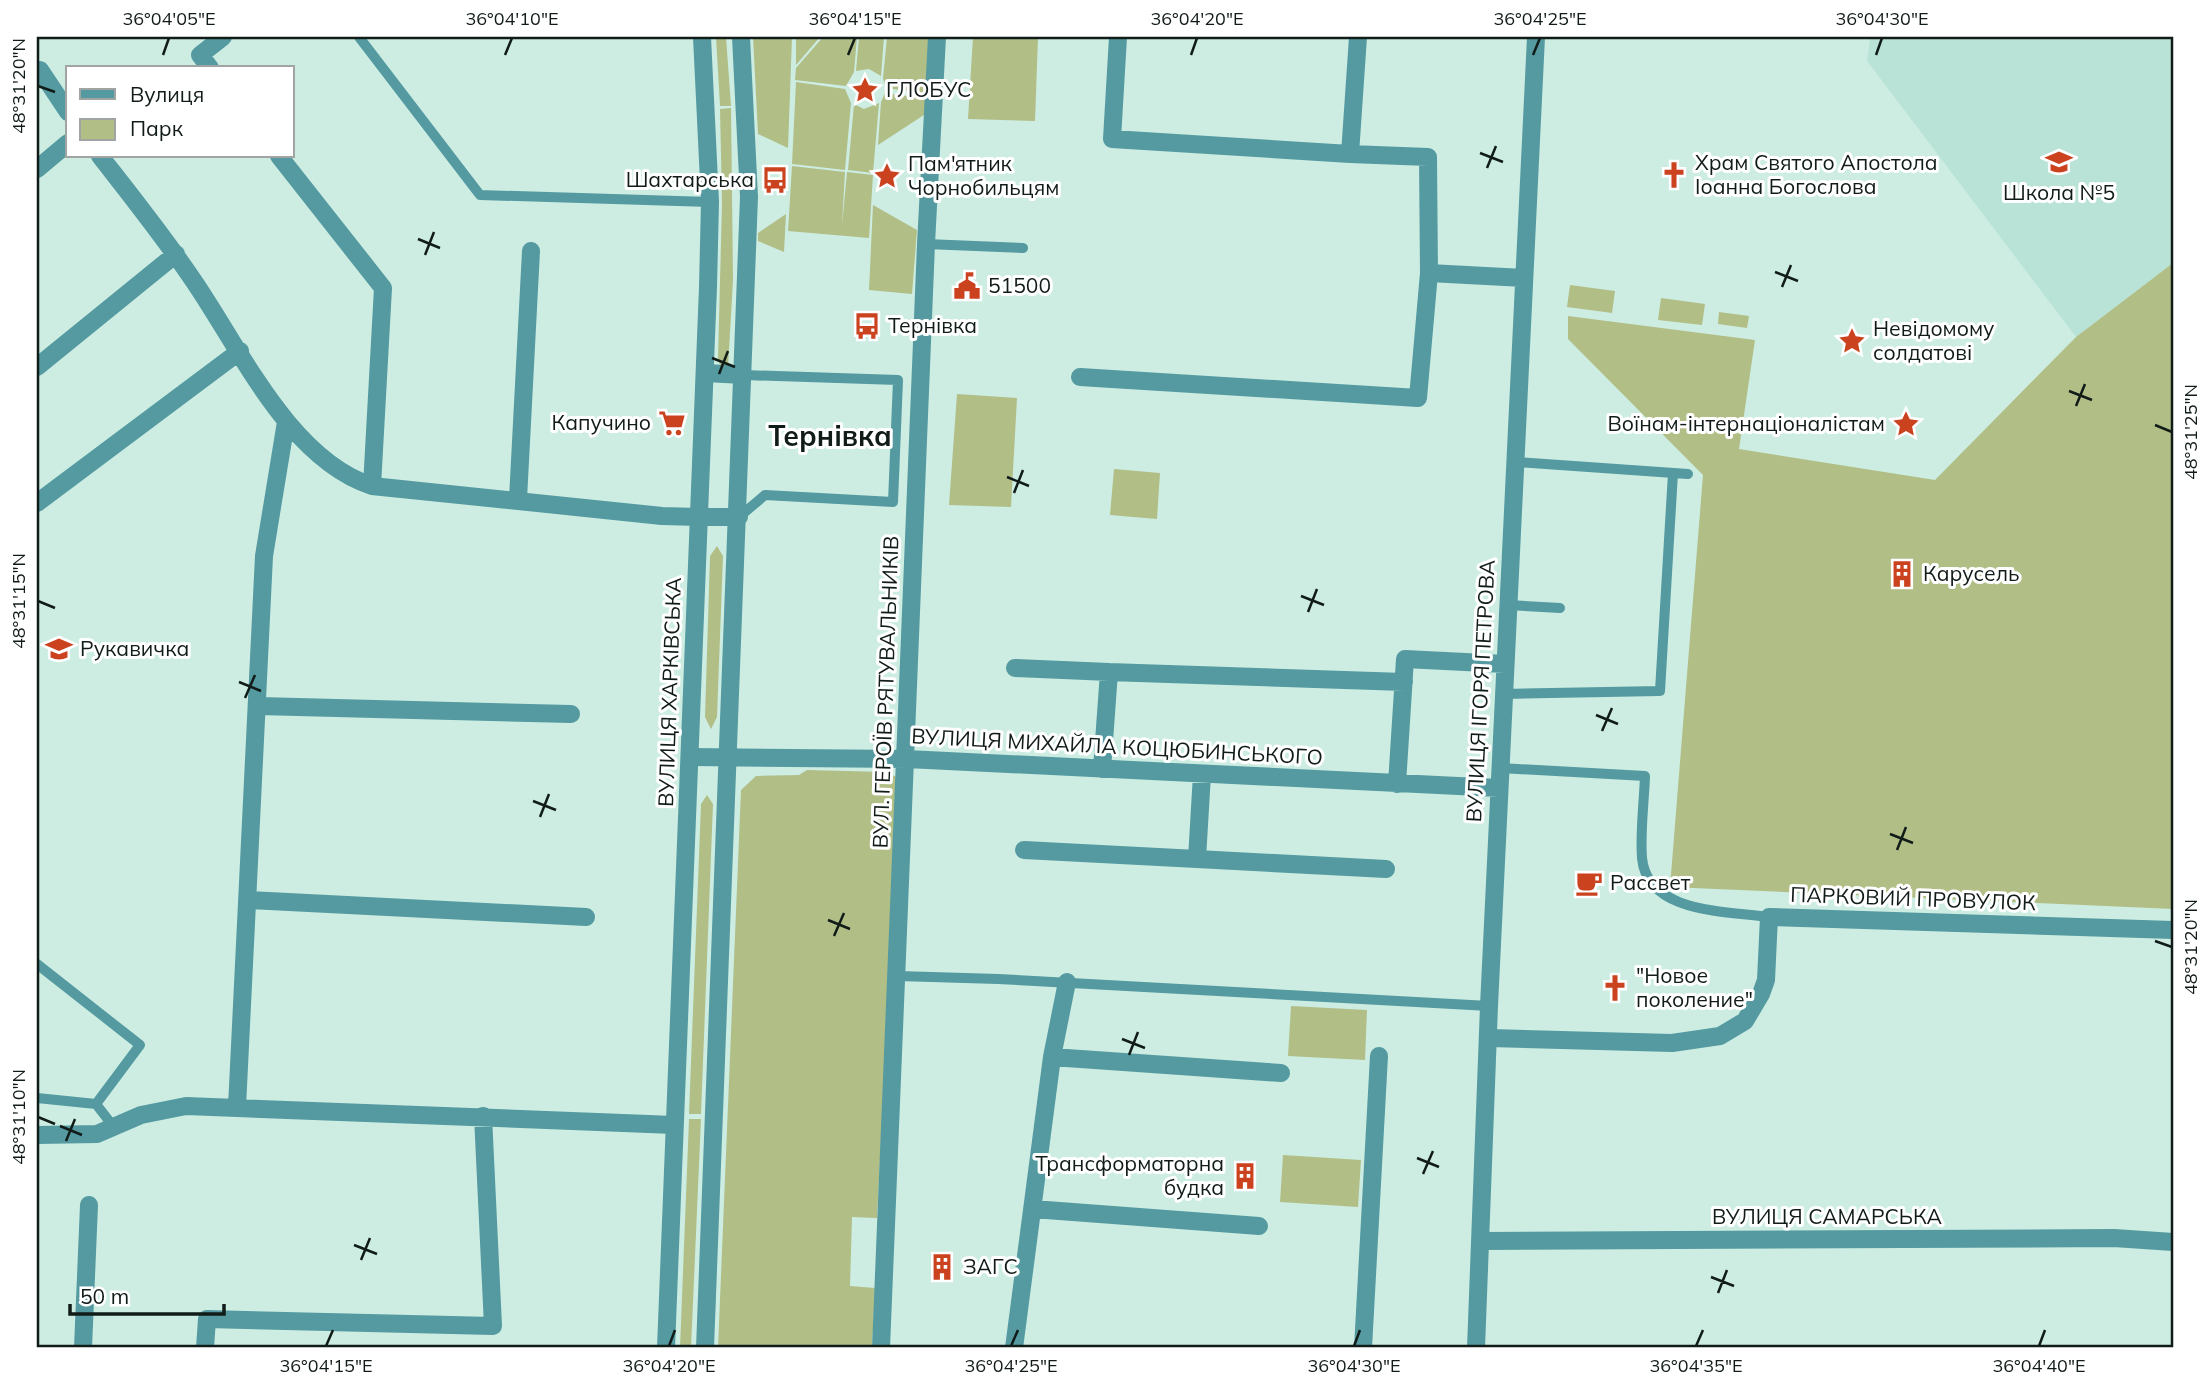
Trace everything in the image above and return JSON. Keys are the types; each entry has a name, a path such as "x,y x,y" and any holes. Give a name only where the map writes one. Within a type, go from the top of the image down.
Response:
{"street":[{"path":"208,66 200,55 223,37"},
{"name":"ВУЛИЦЯ ХАРКІВСЬКА","path":"666,1348 706,373 710,202 702,37"},
{"path":"705,1348 730,757 749,197 741,37"},
{"name":"ВУЛ. ГЕРОЇВ РЯТУВАЛЬНИКІВ","path":"881,1348 926,244 937,37"},
{"path":"1080,377 1418,398 1429,273 1428,157 1350,155 1112,139 1118,37"},
{"path":"1350,155 1354,60 1358,37"},
{"name":"ВУЛИЦЯ ІГОРЯ ПЕТРОВА","path":"1476,1348 1490,1038 1489,1006 1536,37"},
{"path":"40,70 66,109"},
{"path":"37,169 66,146"},
{"path":"102,158 176,254 286,422 336,469 353,480 372,486 662,516 738,517"},
{"path":"281,158 383,288 372,486"},
{"path":"518,499 530,251"},
{"path":"37,367 176,254"},
{"path":"1429,273 1524,278"},
{"path":"37,503 240,351"},
{"path":"706,373 743,374"},
{"path":"237,1107 250,900 264,556 286,422"},
{"path":"1397,784 1405,659 1505,664"},
{"path":"1015,668 1404,682"},
{"path":"1102,769 1109,672"},
{"path":"259,706 571,714"},
{"name":"ВУЛИЦЯ МИХАЙЛА КОЦЮБИНСЬКОГО","path":"690,757 907,759 1499,788"},
{"path":"1197,859 1202,774"},
{"path":"1024,850 1386,869"},
{"path":"250,900 586,917"},
{"name":"ПАРКОВИЙ ПРОВУЛОК","path":"1490,1038 1672,1042 1720,1036 1745,1021 1761,994 1766,980 1769,917 2173,930"},
{"path":"1014,1348 1052,1057 1067,982"},
{"path":"1363,1348 1379,1056"},
{"path":"1052,1057 1281,1073"},
{"path":"37,1135 97,1134 162,1109 237,1107 674,1125"},
{"path":"205,1348 207,1319 494,1326 483,1116"},
{"path":"83,1348 89,1205"},
{"path":"1033,1209 1259,1226"},
{"name":"ВУЛИЦЯ САМАРСЬКА","path":"1482,1241 2114,1238 2173,1242"}],"lane":[{"path":"359,37 480,195 710,202"},
{"path":"926,244 1023,248"},
{"path":"738,517 765,495 893,502 898,380 743,374"},
{"path":"1516,462 1688,474"},
{"path":"1504,694 1660,691 1673,473"},
{"path":"1508,605 1560,608"},
{"path":"1500,768 1645,776 1642,859 1647,875 1655,886 1680,903 1769,917"},
{"path":"37,964 140,1045 96,1104"},
{"path":"898,976 1067,982 1489,1006"},
{"path":"37,1098 96,1104 113,1126"}],"shaded area":[{"name":"Школа №5","path":"1870,37 2173,37 2173,263 2076,337 1867,61"}],"green space":[{"path":"716,37 726,37 731,106 720,106"},
{"path":"753,37 792,37 788,148 758,134"},
{"path":"796,37 820,37 796,65"},
{"path":"823,37 857,37 854,72 846,86 795,80 796,68"},
{"path":"859,37 884,37 881,76 869,69 856,71"},
{"path":"887,37 935,37 931,94 886,88 883,78"},
{"path":"973,37 1038,37 1035,121 968,119"},
{"path":"796,82 845,89 851,103 845,170 792,164"},
{"path":"885,93 930,99 930,111 878,145 881,102"},
{"path":"879,103 873,173 848,170 854,104 864,109"},
{"path":"731,108 733,280 728,368 721,368 718,359 722,203 720,109"},
{"path":"792,166 845,172 842,226 847,172 873,175 869,238 788,231"},
{"path":"873,205 917,230 912,294 869,290"},
{"path":"786,214 784,252 758,241 758,233"},
{"path":"2173,263 2173,909 1670,887 1703,475 1568,339 1568,316 1755,340 1739,449 1935,480 2076,337"},
{"path":"1570,285 1615,291 1612,313 1567,307"},
{"path":"1661,298 1705,304 1702,325 1658,320"},
{"path":"1719,312 1749,316 1747,328 1718,324"},
{"path":"957,394 1017,398 1011,507 949,505"},
{"path":"1114,469 1160,473 1157,519 1110,515"},
{"path":"717,546 723,556 717,717 711,729 705,717 710,556"},
{"path":"807,770 885,772 897,777 899,783 877,1218 852,1217 850,1286 875,1288 872,1348 718,1348 741,790 756,776 799,775"},
{"path":"707,795 713,804 701,1114 689,1114 701,804"},
{"path":"1291,1006 1367,1010 1365,1060 1288,1056"},
{"path":"689,1119 701,1119 691,1348 680,1348"},
{"path":"1283,1155 1361,1160 1358,1207 1280,1202"}],"place":[{"name":"ГЛОБУС","path":"865,90"},
{"name":"Школа №5","path":"2059,162"},
{"name":"Храм Святого Апостола Іоанна Богослова","path":"1674,175"},
{"name":"Пам'ятник Чорнобильцям","path":"887,176"},
{"name":"Шахтарська","path":"775,180"},
{"name":"51500","path":"967,286"},
{"name":"Тернівка","path":"867,326"},
{"name":"Невідомому солдатові","path":"1852,341"},
{"name":"Капучино","path":"672,423"},
{"name":"Воїнам-інтернаціоналістам","path":"1906,424"},
{"name":"Карусель","path":"1902,574"},
{"name":"Рукавичка","path":"59,649"},
{"name":"Рассвет","path":"1589,883"},
{"name":"\"Новое поколение\"","path":"1615,988"},
{"name":"Трансформаторна будка","path":"1245,1176"},
{"name":"ЗАГС","path":"942,1267"}],"district":[{"name":"Тернівка","path":"830,436"}]}
